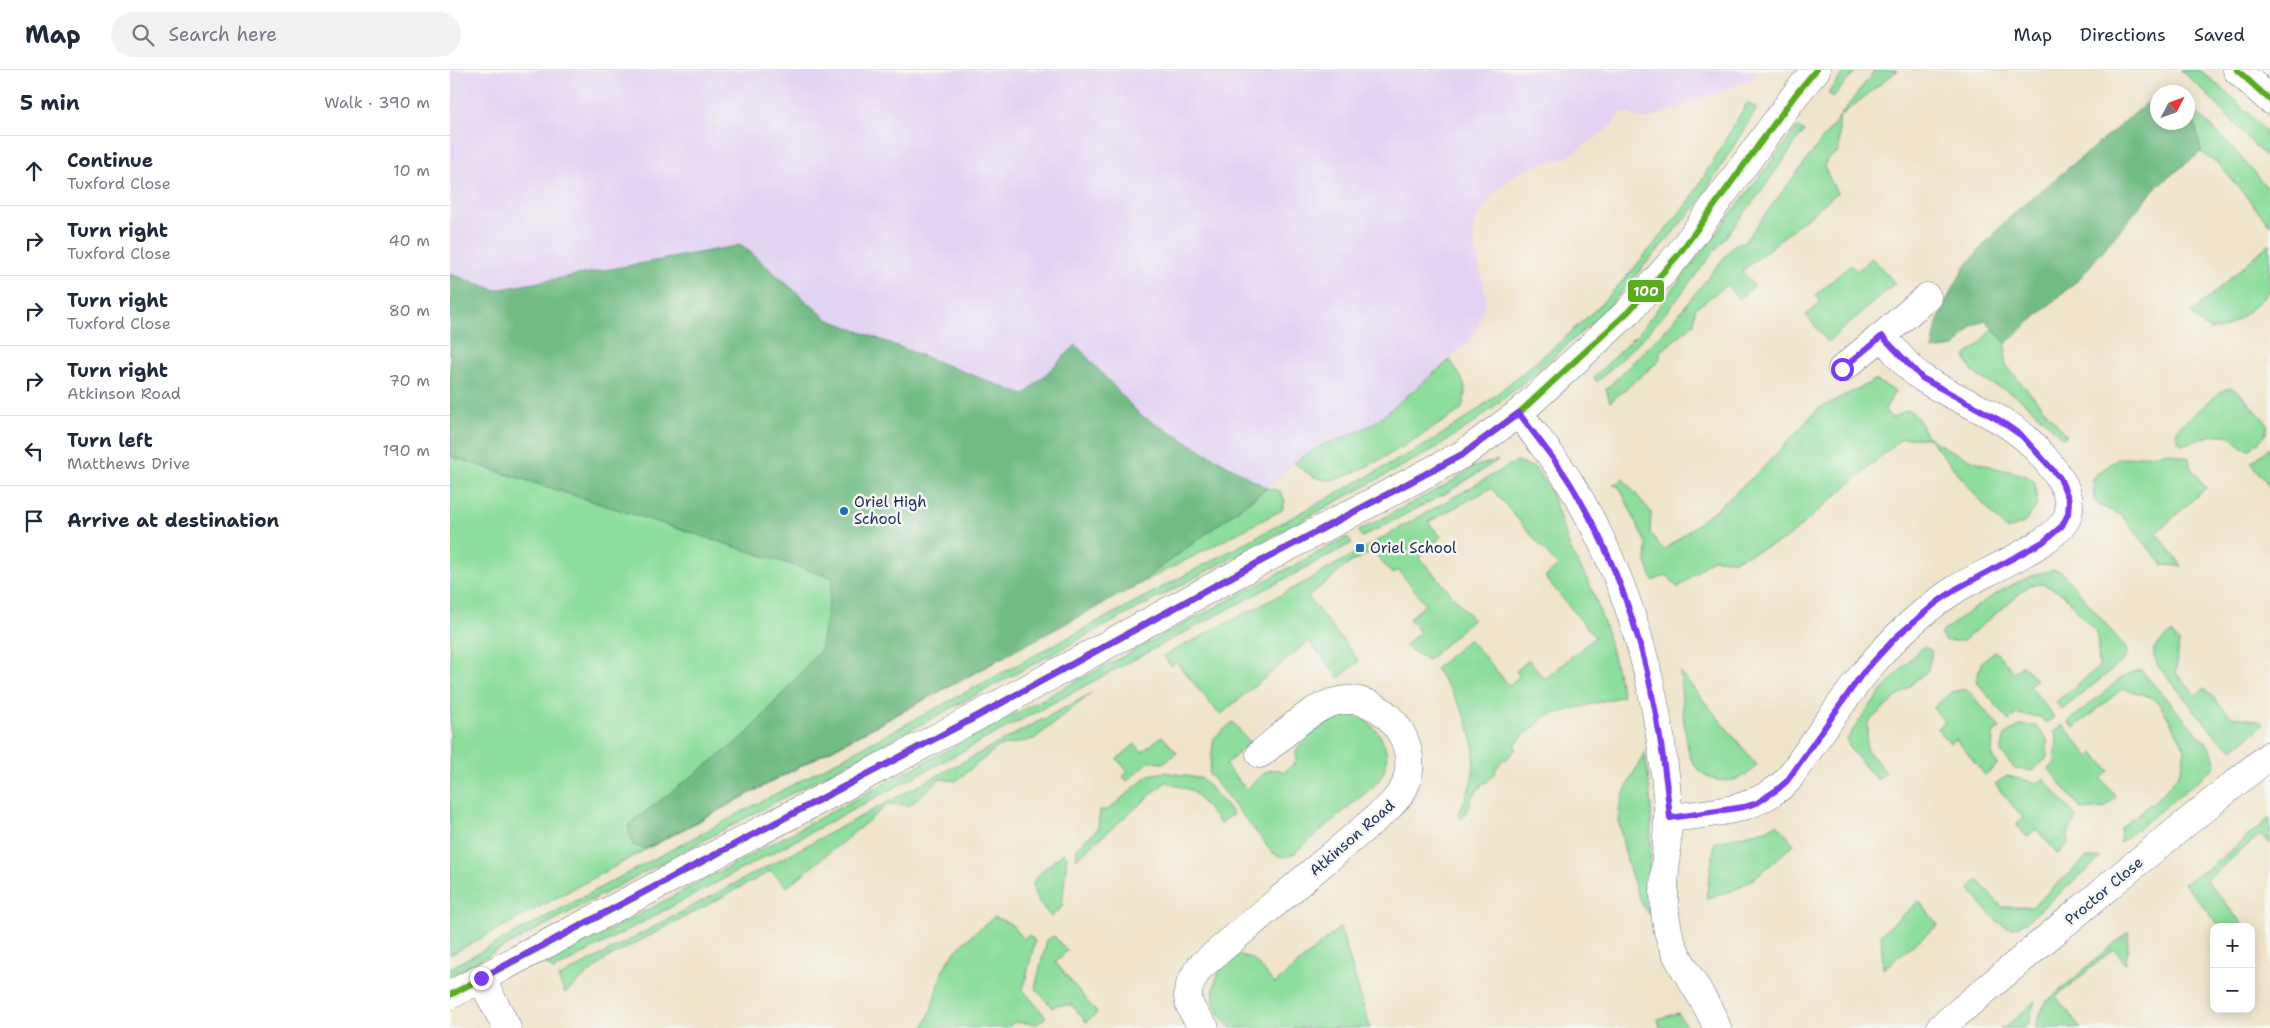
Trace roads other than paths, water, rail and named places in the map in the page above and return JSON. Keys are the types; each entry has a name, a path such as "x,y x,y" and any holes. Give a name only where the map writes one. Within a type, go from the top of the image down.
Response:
{"street":[{"path":"450,995 974,718 1218,584 1463,454 1519,413 1630,311 1673,261 1801,82 1816,70"},
{"path":"2237,70 2270,100"},
{"path":"1842,369 1927,297"},
{"path":"1670,818 1744,807 1757,803 1778,789 1787,781 1862,674 1896,637 1936,603 1956,589 2043,542 2062,526 2068,514 2069,500 2060,478 2022,436 1999,420 1922,378 1882,336"},
{"path":"1519,413 1570,483 1612,566 1628,606 1651,682 1664,758 1670,818 1665,892 1666,918 1670,938 1680,960 1704,999 1717,1028"},
{"name":"Atkinson Road","path":"1205,1028 1196,1018 1189,1004 1186,992 1192,978 1201,966 1388,808 1400,796 1406,783 1409,768 1407,752 1393,720 1380,709 1359,701 1339,701 1318,708 1260,754"},
{"name":"Proctor Close","path":"1940,1028 2127,871 2270,755"},
{"path":"481,978 507,1028"}],"place":[{"name":"Oriel High School","path":"844,511"},
{"name":"Oriel School","path":"1360,548"}]}
